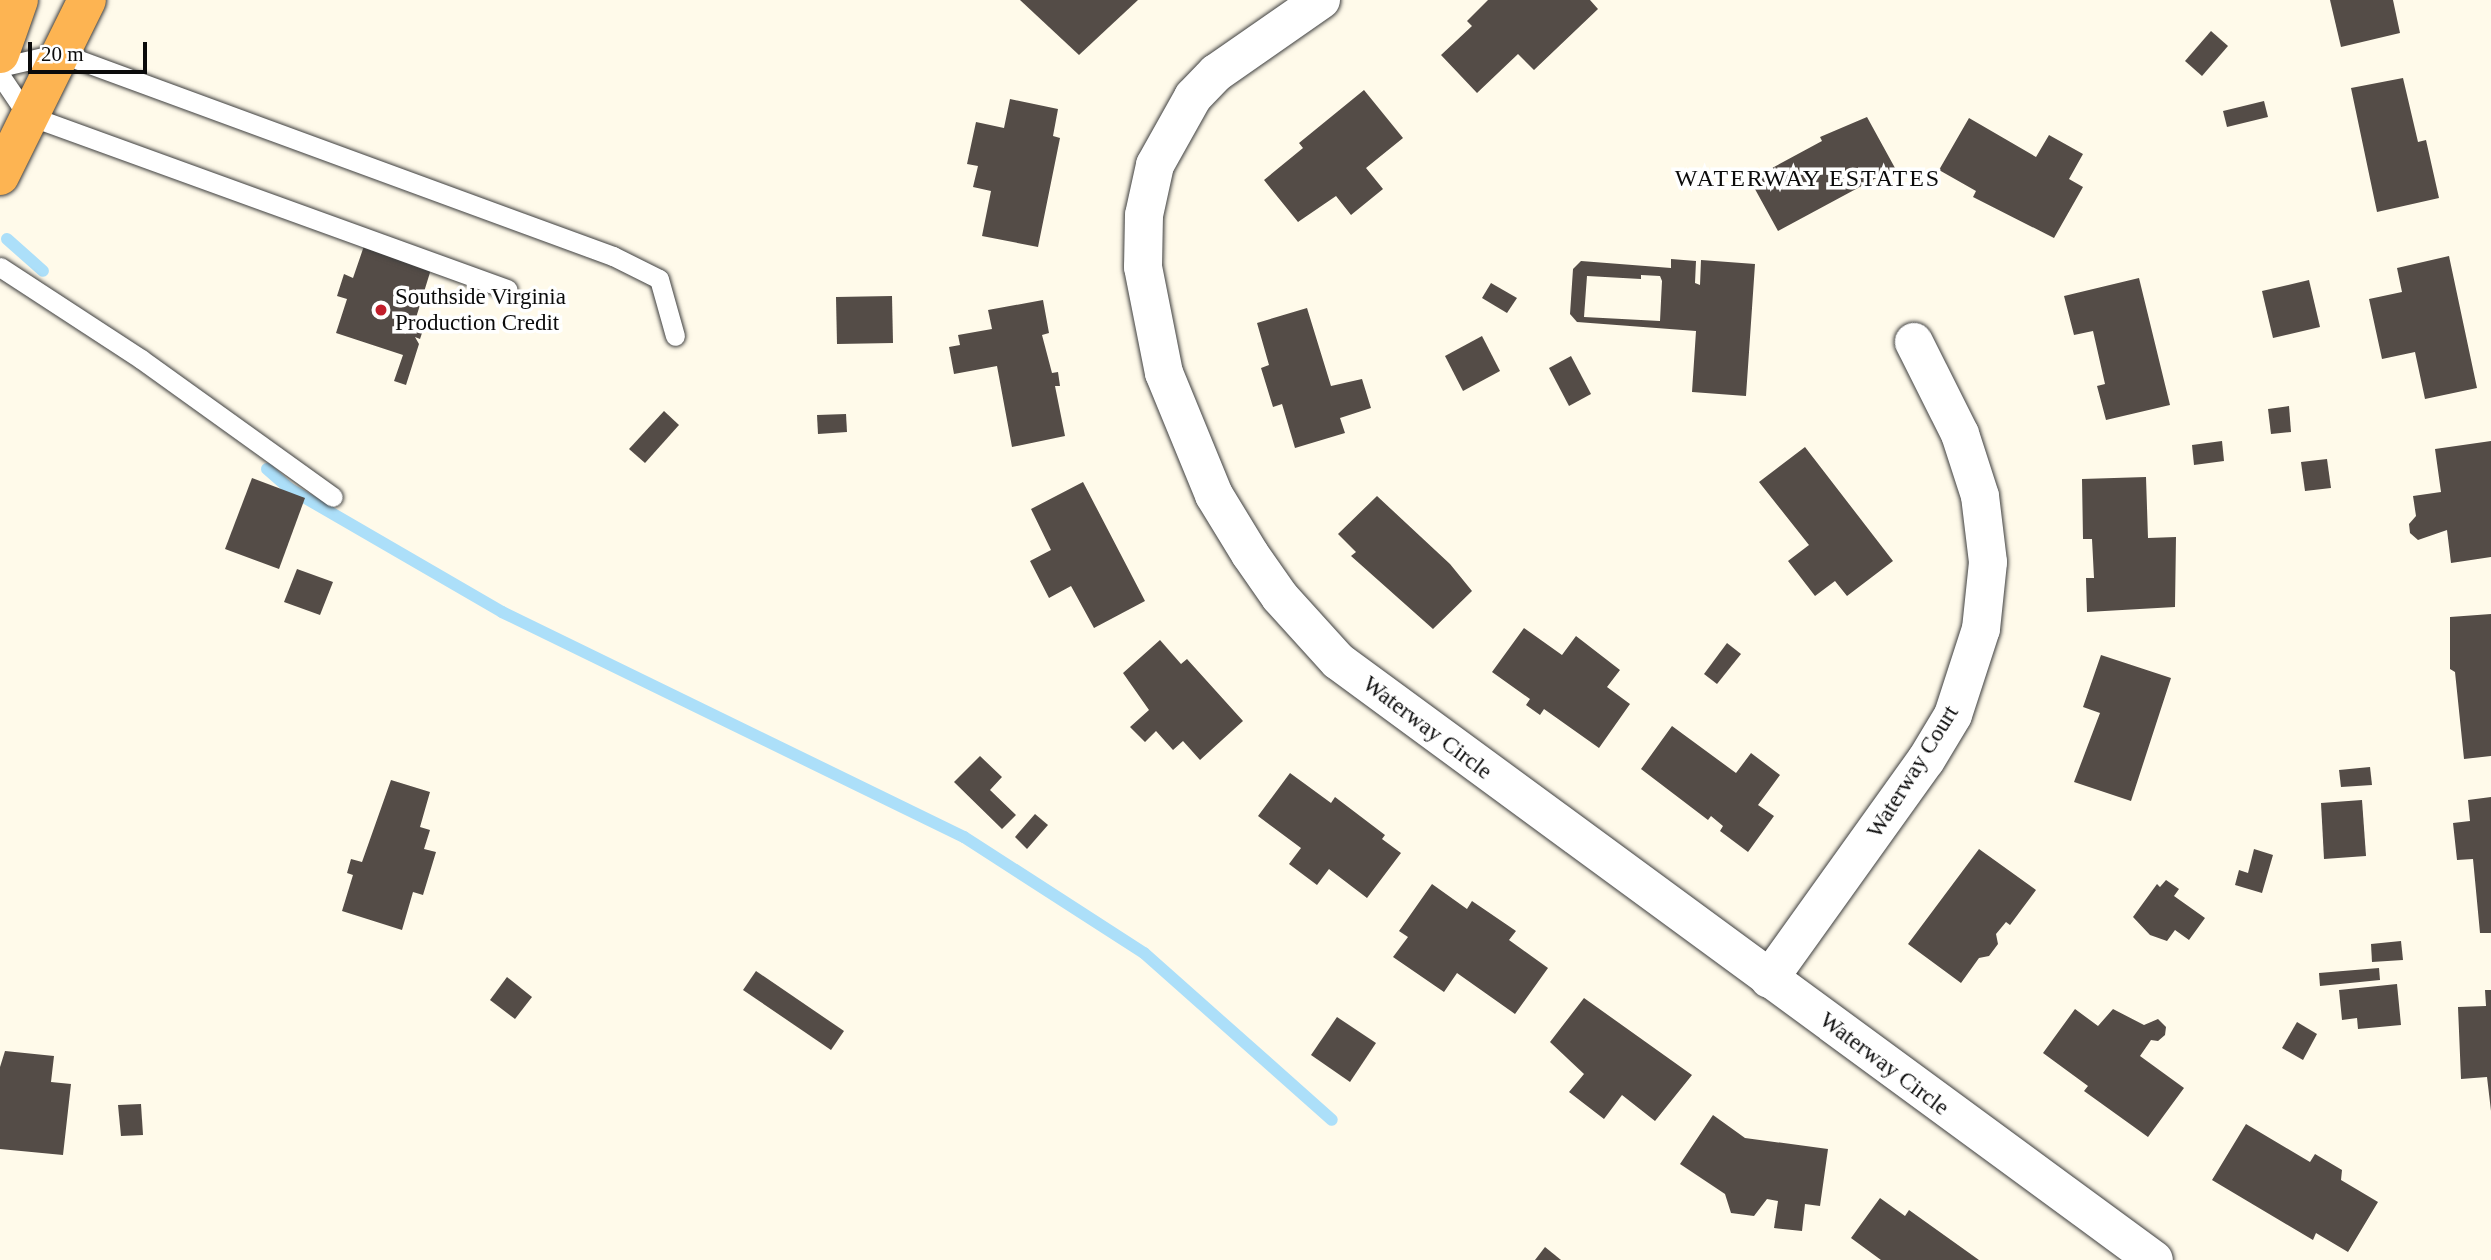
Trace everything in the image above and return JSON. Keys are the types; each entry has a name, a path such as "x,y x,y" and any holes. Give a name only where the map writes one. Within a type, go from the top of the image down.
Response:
{"highway":[{"path":"0,54 19,0"},
{"path":"0,176 27,116 88,0"}],"street":[{"name":"Waterway Circle","path":"1321,0 1216,73 1193,97 1156,165 1143,215 1143,267 1150,316 1164,373 1209,485 1280,597 1338,661 2154,1260"},
{"name":"Waterway Court","path":"1769,979 1926,760 1953,715 1980,629 1988,562 1980,496 1961,434 1914,342"}],"lane":[{"path":"0,67 60,53 613,256 659,279 675,336"},
{"path":"0,75 27,116 507,289"},
{"path":"0,267 141,359 333,497"}],"building":[{"path":"1020,0 1138,0 1079,55"},
{"path":"1488,0 1590,0 1598,9 1534,70 1518,54 1477,93 1441,55 1472,26 1467,21"},
{"path":"2330,0 2393,0 2400,33 2341,47"},
{"path":"2211,31 2228,46 2202,76 2185,61"},
{"path":"2403,78 2418,142 2426,140 2439,198 2377,212 2351,88"},
{"path":"1364,90 1403,138 1366,168 1383,189 1351,215 1336,196 1298,222 1264,180 1303,148 1299,143"},
{"path":"1010,99 1058,109 1053,136 1060,138 1038,247 982,236 991,191 973,187 978,166 967,164 976,122 1004,128"},
{"path":"2264,101 2268,117 2227,127 2223,111"},
{"path":"1867,117 1895,168 1778,231 1750,180 1822,141 1820,137"},
{"path":"1969,118 2036,157 2049,135 2083,154 2069,179 2083,187 2054,238 1973,197 1976,191 1939,170"},
{"name":"Southside Virginia Production Credit","path":"365,243 432,266 415,321 425,324 420,339 415,337 419,344 406,385 394,381 403,355 336,333 347,299 337,296 344,274 353,278"},
{"path":"2449,256 2477,388 2425,399 2415,352 2382,359 2369,299 2402,292 2397,268"},
{"path":"1671,259 1696,261 1695,283 1700,285 1701,260 1755,264 1746,396 1692,392 1696,331 1577,322 1570,314 1573,269 1581,261 1671,268","holes":["1641,275 1660,276 1660,321 1584,317 1587,276 1641,279"]},
{"path":"2139,278 2170,405 2106,420 2097,386 2105,384 2093,331 2074,335 2064,296"},
{"path":"2309,280 2320,327 2273,338 2262,291"},
{"path":"1491,283 1517,298 1507,313 1482,298"},
{"path":"892,296 893,343 837,344 836,297"},
{"path":"1043,300 1049,333 1042,335 1052,373 1058,372 1060,386 1055,386 1065,436 1012,447 997,366 954,374 949,347 960,345 958,335 992,329 988,310"},
{"path":"1307,308 1331,386 1362,379 1371,408 1340,418 1345,433 1295,448 1282,404 1273,407 1261,368 1269,365 1257,323"},
{"path":"1482,336 1500,371 1463,391 1445,356"},
{"path":"1571,356 1591,394 1569,406 1549,368"},
{"path":"2289,406 2291,432 2271,434 2268,409"},
{"path":"664,411 679,425 645,463 629,449"},
{"path":"846,414 847,432 818,434 817,415"},
{"path":"2222,441 2224,461 2194,465 2192,445"},
{"path":"2491,441 2491,557 2451,563 2447,530 2418,540 2410,533 2409,524 2416,516 2413,496 2441,492 2435,449"},
{"path":"1805,447 1893,561 1847,596 1835,581 1815,596 1788,561 1809,545 1759,482"},
{"path":"2327,459 2331,488 2305,491 2301,462"},
{"path":"2146,477 2148,538 2176,537 2175,607 2087,612 2086,578 2094,578 2092,539 2083,539 2082,479"},
{"path":"252,478 305,498 279,569 225,549"},
{"path":"1083,482 1145,601 1094,628 1071,586 1049,598 1030,561 1051,550 1031,509"},
{"path":"1377,496 1450,564 1472,591 1433,629 1351,556 1356,552 1338,534"},
{"path":"297,569 333,582 320,615 284,602"},
{"path":"2491,614 2491,756 2464,759 2455,672 2450,669 2450,617"},
{"path":"1524,628 1562,655 1576,636 1620,670 1607,687 1630,704 1599,748 1544,709 1540,715 1526,705 1530,699 1492,672"},
{"path":"1160,640 1181,664 1187,659 1243,721 1200,760 1183,741 1173,750 1156,731 1145,742 1130,727 1149,710 1123,673"},
{"path":"1727,643 1741,654 1717,684 1704,674"},
{"path":"2101,655 2171,678 2131,801 2074,782 2100,713 2083,707"},
{"path":"1672,726 1736,773 1751,753 1780,775 1758,805 1774,816 1748,852 1720,831 1723,826 1711,816 1708,820 1641,769"},
{"path":"980,756 1002,777 990,790 1016,815 1002,829 954,782"},
{"path":"2370,767 2372,785 2341,787 2339,770"},
{"path":"1290,773 1331,803 1335,797 1385,835 1382,839 1401,853 1367,898 1329,869 1317,885 1289,864 1301,848 1258,816"},
{"path":"391,780 430,792 420,827 430,830 424,849 436,852 423,895 413,892 402,930 342,911 353,875 347,873 351,859 362,862"},
{"path":"2491,797 2491,933 2480,933 2473,859 2457,860 2453,823 2470,821 2468,800"},
{"path":"2362,800 2366,856 2324,859 2321,803"},
{"path":"1035,814 1048,825 1027,849 1015,837"},
{"path":"1979,849 2036,890 2010,925 2006,922 1996,934 1998,944 1989,956 1979,958 1961,983 1908,944"},
{"path":"2254,849 2273,855 2262,893 2235,885 2239,870 2248,873"},
{"path":"2166,880 2179,889 2174,896 2205,918 2189,940 2175,930 2167,941 2150,935 2133,917 2157,884 2160,887"},
{"path":"1432,884 1467,909 1472,901 1516,931 1509,940 1548,968 1515,1014 1457,973 1444,992 1393,957 1408,937 1399,931"},
{"path":"2401,941 2403,960 2372,962 2371,944"},
{"path":"2379,968 2380,980 2320,986 2319,973"},
{"path":"756,971 844,1031 831,1050 743,990"},
{"path":"507,977 532,997 515,1019 490,1000"},
{"path":"2397,984 2401,1025 2358,1029 2357,1018 2342,1020 2339,990"},
{"path":"2485,990 2491,990 2491,1111 2487,1077 2461,1079 2458,1007 2486,1006"},
{"path":"1584,998 1692,1075 1655,1121 1622,1095 1604,1119 1569,1092 1584,1074 1550,1042"},
{"path":"2075,1009 2098,1026 2113,1009 2144,1025 2158,1019 2166,1027 2165,1035 2158,1041 2151,1040 2140,1056 2184,1088 2148,1137 2084,1091 2088,1086 2043,1053"},
{"path":"1337,1017 1376,1043 1350,1082 1311,1055"},
{"path":"2297,1022 2317,1034 2303,1060 2282,1048"},
{"path":"5,1051 54,1056 51,1082 71,1084 63,1155 0,1149 0,1067"},
{"path":"141,1104 143,1135 121,1136 118,1105"},
{"path":"1713,1115 1745,1138 1828,1149 1820,1206 1805,1204 1802,1231 1774,1228 1778,1201 1767,1199 1754,1216 1731,1213 1725,1194 1680,1164"},
{"path":"2246,1124 2310,1162 2315,1154 2342,1170 2341,1180 2378,1202 2348,1252 2316,1233 2313,1240 2212,1180"},
{"path":"1880,1198 1905,1216 1909,1210 1979,1260 1881,1260 1851,1238"},
{"path":"1545,1247 1561,1260 1535,1260"}],"waterway":[{"path":"7,239 43,271"},
{"path":"267,469 290,489 502,612 964,837 1144,953 1332,1120"}],"place":[{"name":"Southside Virginia Production Credit","path":"381,310"}],"district":[{"name":"WATERWAY ESTATES","path":"1808,179"}]}
